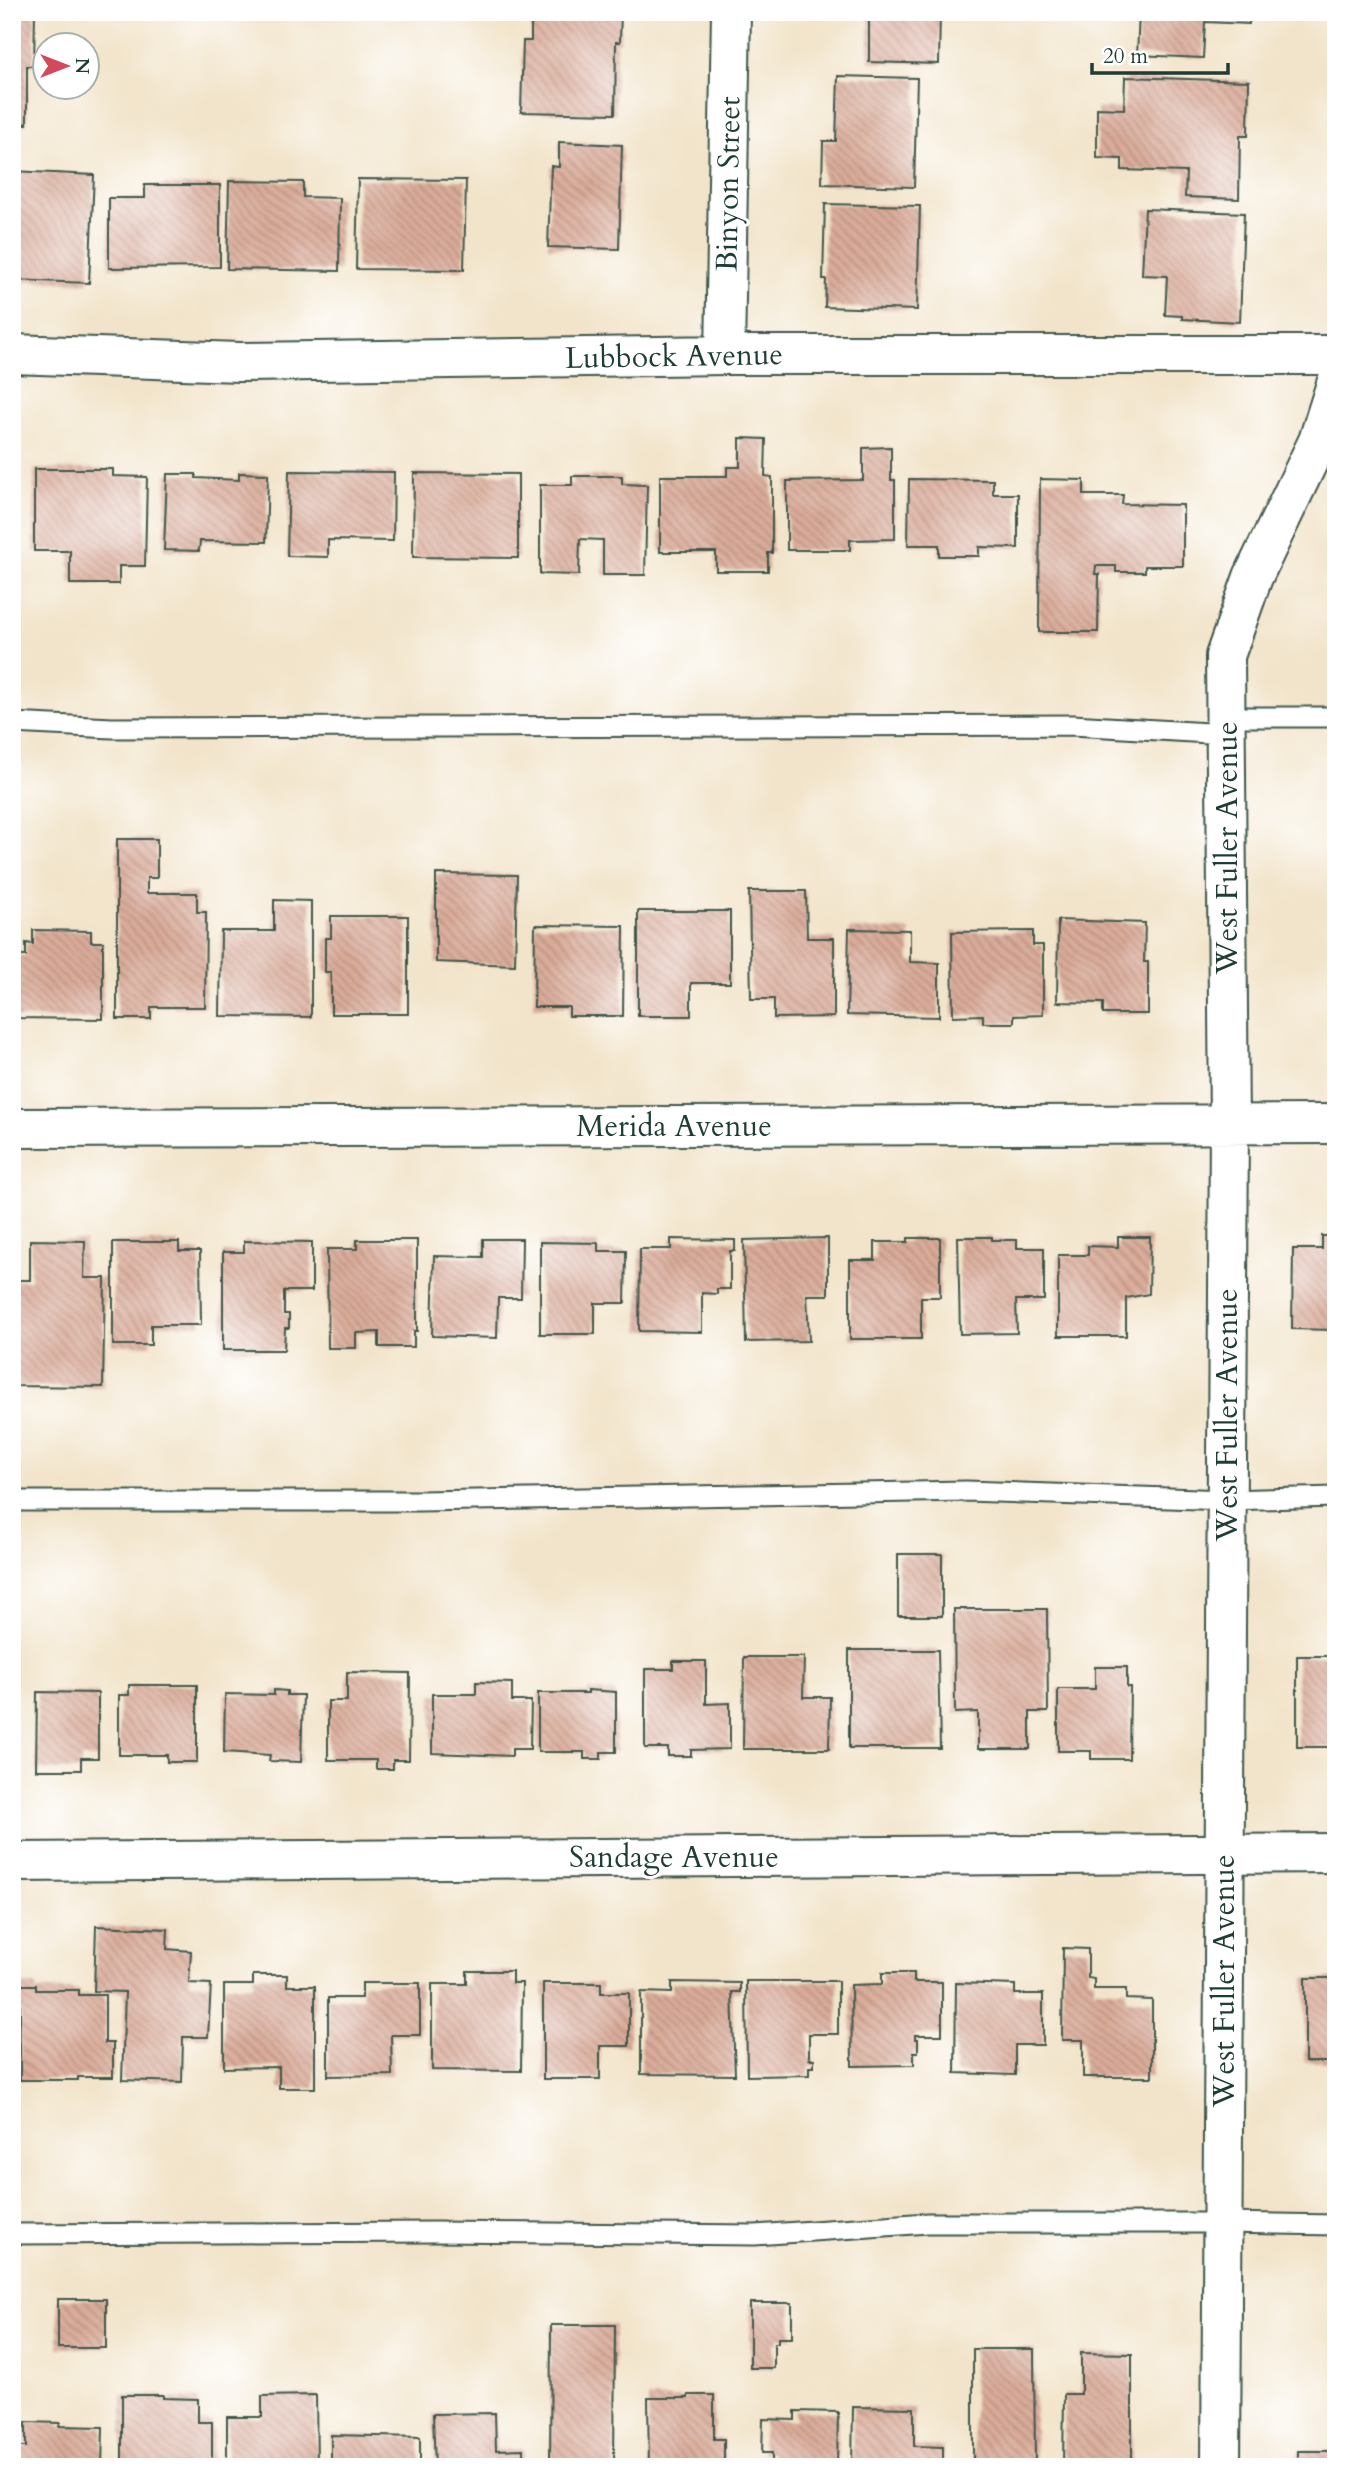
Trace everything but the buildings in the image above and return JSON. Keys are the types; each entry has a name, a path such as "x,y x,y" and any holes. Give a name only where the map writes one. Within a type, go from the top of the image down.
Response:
{"street":[{"name":"Binyon Street","path":"725,355 732,12"},
{"name":"Lubbock Avenue","path":"12,354 239,362 725,355 1336,355"},
{"name":"West Fuller Avenue","path":"1221,2467 1229,1124 1225,656 1253,577 1318,441 1336,384"},
{"name":"Merida Avenue","path":"12,1128 1336,1124"},
{"name":"Sandage Avenue","path":"12,1861 1336,1853"}],"lane":[{"path":"12,723 112,728 1226,726 1336,717"},
{"path":"12,1501 420,1501 966,1491 1227,1500 1336,1497"},
{"path":"12,2234 435,2232 755,2235 928,2223 1223,2222 1336,2225"}]}
